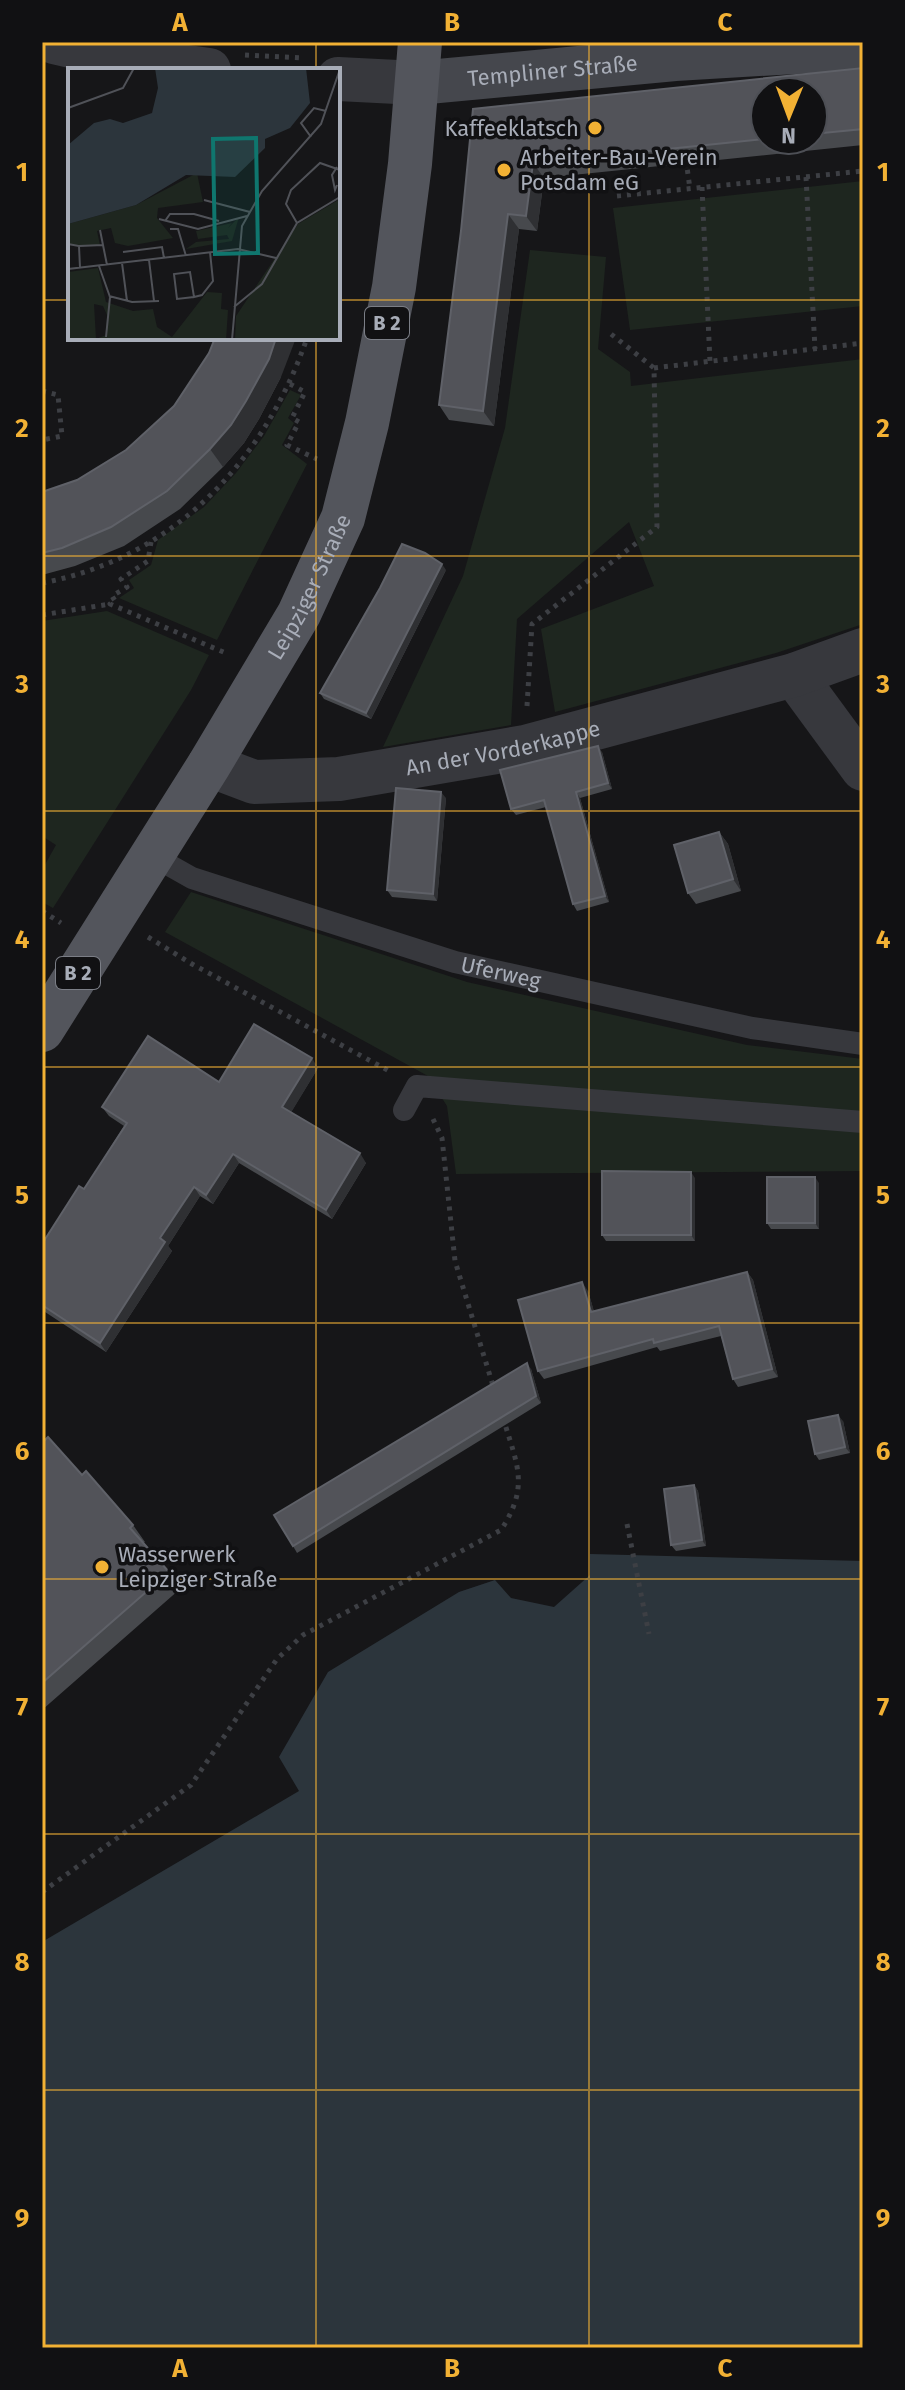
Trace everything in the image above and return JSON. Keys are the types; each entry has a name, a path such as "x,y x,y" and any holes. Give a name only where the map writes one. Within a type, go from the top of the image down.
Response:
{"main road":[{"name":"Leipziger Straße","path":"42,1030 153,856 299,614 343,518 394,287 419,63"}],"street":[{"path":"54,42 123,58 226,62"},
{"name":"Templiner Straße","path":"340,68 419,63 675,59 863,48"},
{"name":"An der Vorderkappe","path":"209,765 254,782 339,779 525,747 794,675 863,650"},
{"path":"794,675 863,769"}],"lane":[{"name":"Uferweg","path":"153,856 192,878 455,962 752,1028 863,1044"},
{"path":"404,1110 417,1086 863,1122"}],"path":[{"path":"226,62 313,68"},
{"path":"685,146 690,189"},
{"path":"617,196 863,171"},
{"path":"806,177 815,349"},
{"path":"702,187 710,362"},
{"path":"611,334 654,368 863,343"},
{"path":"42,583 93,569 151,541 187,516 230,476 267,427 290,384 306,340"},
{"path":"525,747 532,624 657,527 654,368"},
{"path":"287,445 299,422 292,418 305,392 290,384"},
{"path":"42,391 58,395 62,436 42,440"},
{"path":"42,615 115,601 112,596 127,587 121,579 148,561 151,541"},
{"path":"110,604 265,669"},
{"path":"114,915 192,964 417,1086 442,1138 455,1261 497,1398"},
{"path":"42,1892 191,1785 277,1659 303,1635 501,1530 514,1510 520,1474 501,1413"},
{"path":"627,1524 649,1634"}],"shaded area":[{"path":"863,181 863,306 630,330 613,208"},
{"path":"530,250 606,257 598,349 630,372 631,386 863,359 863,624 776,653 555,712 541,629 654,586 629,522 517,619 511,725 383,747 463,576 505,428"},
{"path":"290,390 301,395 288,418 294,423 282,445 307,464 217,640 119,598 134,588 129,580 151,565 158,540 204,507 236,473 264,436"},
{"path":"107,611 209,655 191,690 53,908 42,902 42,870 56,845 42,836 42,621"},
{"path":"191,892 467,982 747,1045 863,1059 863,1171 456,1174 447,1106 428,1076 165,932"},
{"path":"590,1554 863,1561 863,2348 42,2348 42,1942 299,1791 279,1757 328,1672 459,1592 495,1580 511,1598 554,1607 590,1575"}],"building":[{"path":"863,68 863,129 829,132 829,76 787,76"},
{"path":"749,80 749,141 533,163 526,216 508,214 483,411 439,405 473,109"},
{"path":"214,340 275,340 269,359 231,425 167,491 111,527 42,553 42,492 77,480 126,450 174,406"},
{"path":"402,544 442,564 366,713 320,693"},
{"path":"598,746 608,783 576,792 605,896 573,904 544,800 511,809 500,770"},
{"path":"396,788 441,792 433,894 387,890"},
{"path":"719,832 733,879 688,893 674,845"},
{"path":"254,1024 312,1058 282,1107 360,1153 326,1210 233,1154 206,1195 194,1187 160,1238 165,1242 100,1343 42,1305 42,1244 79,1186 84,1189 127,1123 102,1107 148,1036 219,1082"},
{"path":"602,1171 691,1172 691,1235 602,1235"},
{"path":"767,1177 815,1177 815,1223 767,1223"},
{"path":"747,1272 772,1369 733,1379 719,1326 654,1343 653,1339 538,1371 518,1300 582,1282 591,1312"},
{"path":"527,1363 536,1396 293,1546 274,1515"},
{"path":"838,1415 845,1447 815,1454 808,1421"},
{"name":"Wasserwerk Leipziger Straße","path":"48,1437 82,1475 86,1471 169,1572 42,1683 42,1443"},
{"path":"694,1485 702,1540 671,1545 664,1489"}],"place":[{"name":"Kaffeeklatsch","path":"595,128"},
{"name":"Arbeiter-Bau-Verein Potsdam eG","path":"504,170"},
{"name":"Wasserwerk Leipziger Straße","path":"102,1567"}]}
